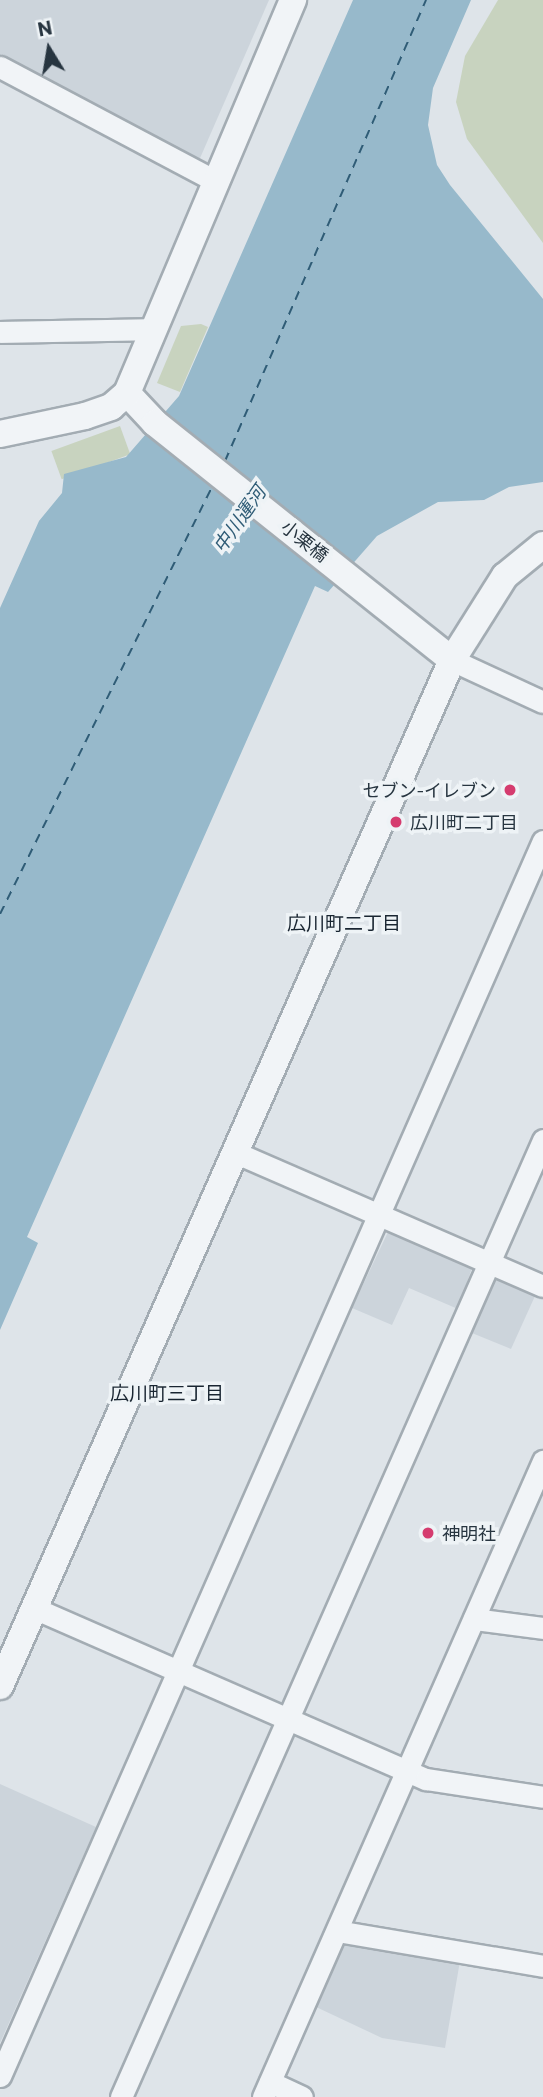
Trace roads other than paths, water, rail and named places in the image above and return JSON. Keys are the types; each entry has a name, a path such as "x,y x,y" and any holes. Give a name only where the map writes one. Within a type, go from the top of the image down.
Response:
{"street":[{"path":"0,434 85,416 111,407 127,393 151,329 217,182 293,0"},
{"path":"0,67 217,182"},
{"path":"0,332 151,329"},
{"name":"小栗橋","path":"127,393 155,423 356,580 452,660"},
{"path":"0,1686 239,1154 452,660 505,576 543,545"},
{"path":"452,660 543,702"},
{"path":"0,2076 380,1217 543,841"},
{"path":"121,2097 543,1140"},
{"path":"239,1154 543,1286"},
{"path":"302,2097 266,2090 543,1463"},
{"path":"34,1608 407,1772 543,1797"},
{"path":"474,1619 543,1628"},
{"path":"337,1931 543,1966"}],"water":[{"name":"中川運河","path":"353,0 471,0 433,88 428,125 437,165 450,185 543,299 543,482 509,487 484,500 438,502 377,536 328,592 315,586 27,1237 38,1243 0,1330 0,608 39,521 62,493 64,474 126,457 179,396"}],"place":[{"name":"セブン-イレブン","path":"510,790"},
{"name":"広川町二丁目","path":"396,822"},
{"name":"神明社","path":"428,1533"}],"district":[{"name":"広川町二丁目","path":"344,923"},
{"name":"広川町三丁目","path":"167,1393"}]}
